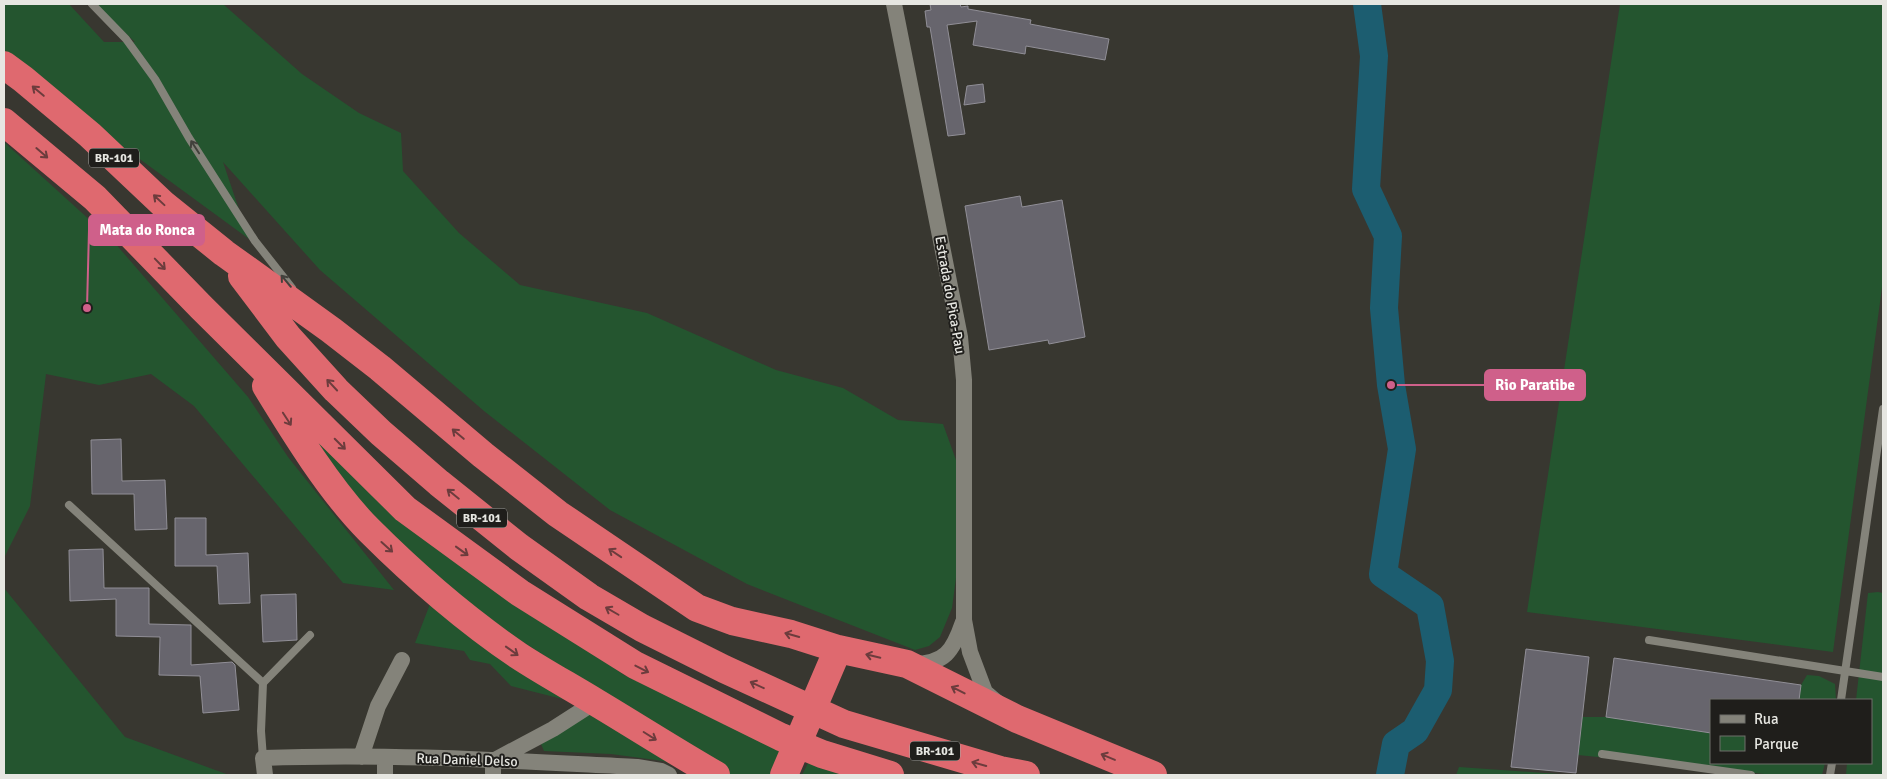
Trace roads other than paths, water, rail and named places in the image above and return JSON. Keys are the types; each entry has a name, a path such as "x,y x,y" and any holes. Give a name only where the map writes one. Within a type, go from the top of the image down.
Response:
{"highway":[{"name":"BR-101","path":"4,65 23,78 90,135 163,204 224,253 288,338 336,390 381,433 439,483 519,547 588,597 642,628 724,669 844,724 1000,770 1026,775"},
{"name":"BR-101","path":"4,122 95,198 201,307 406,509 520,593 635,666 781,737 822,754 890,775"},
{"path":"224,253 331,330 558,514 697,608 732,621 791,634 838,649 907,664 1017,719 1153,775"},
{"path":"244,348 310,454 342,498 368,529 434,590 474,623 557,681 716,775"},
{"path":"784,775 838,649"}],"street":[{"name":"Estrada do Pica-Pau","path":"894,4 960,337 964,380 964,620 970,652 986,692 1017,719"},
{"name":"Estrada do Pica-Pau","path":"907,664 929,664 946,654 956,644 964,620"},
{"path":"361,757 378,706 402,660"},
{"path":"493,768 595,702"},
{"name":"Rua Daniel Delso","path":"263,758 423,757 493,768 607,770 637,767 669,775"},
{"path":"263,758 265,775"},
{"path":"385,758 385,775"}],"lane":[{"path":"92,4 126,38 155,79 189,138 256,241 298,296 331,330"},
{"path":"1841,699 1883,409"},
{"path":"69,505 263,683"},
{"path":"263,758 263,683 310,635"},
{"path":"1649,640 1883,677"},
{"path":"1602,754 1751,775"}],"waterway":[{"path":"1367,4 1374,56 1366,189 1388,236 1384,308 1391,385 1402,449 1383,574 1430,606 1440,661 1438,690 1415,731 1396,744 1390,775"}],"place":[{"name":"Mata do Ronca","path":"87,308"},
{"name":"Rio Paratibe","path":"1391,385"}]}
